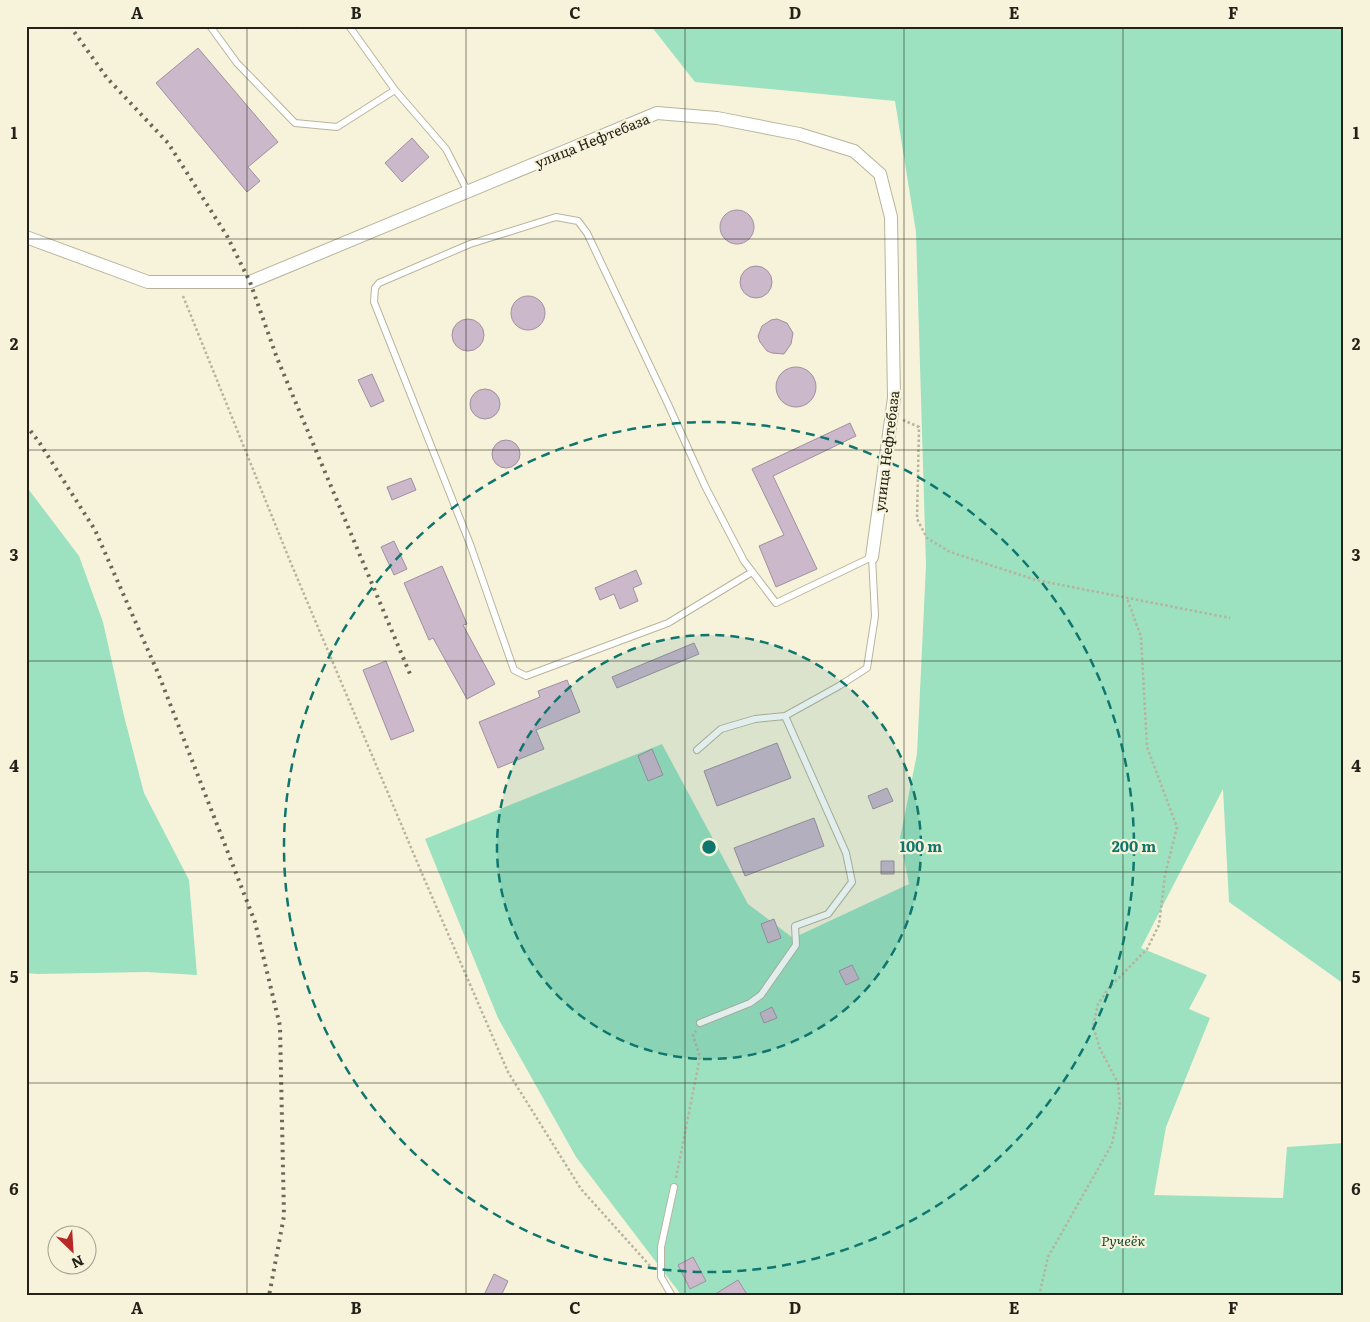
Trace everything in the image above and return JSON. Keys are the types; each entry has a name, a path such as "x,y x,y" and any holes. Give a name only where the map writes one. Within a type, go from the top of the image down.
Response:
{"street":[{"name":"улица Нефтебаза","path":"26,236 148,282 250,282 657,113 717,118 799,134 854,151 880,174 891,217 893,416 872,557"}],"lane":[{"path":"210,26 237,63 296,123 337,127 395,90"},
{"path":"349,26 395,90 446,149 468,192"},
{"path":"697,750 721,729 755,719 785,716 840,686 867,668 876,616 872,557 776,603 752,572 704,486 668,402 587,233 578,221 556,217 470,244 379,283 375,288 374,302 470,544 514,670 526,676 668,623 752,572"},
{"path":"700,1023 750,1003 761,995 796,945 795,926 828,914 852,882 846,853 785,716"},
{"path":"672,1296 661,1277 661,1247 674,1187"}],"path":[{"path":"177,282 298,579 508,1072 581,1189 661,1277"},
{"path":"893,416 919,427 917,519 927,538 950,552 1036,580 1230,618"},
{"path":"1038,1296 1048,1257 1112,1144 1120,1105 1118,1083 1100,1049 1093,1026 1098,1004 1108,990 1147,949 1159,925 1165,875 1177,827 1147,747 1141,637 1127,598"},
{"path":"674,1187 700,1056 693,1035 700,1023"}],"green space":[{"name":"Ручеёк","path":"651,26 1344,26 1344,984 1229,902 1223,789 1141,948 1207,975 1189,1009 1210,1018 1166,1127 1154,1195 1283,1198 1287,1147 1344,1143 1344,1296 682,1296 576,1157 498,1018 425,839 662,744 748,904 793,938 909,884 900,838 917,754 926,565 916,232 895,101 695,82"},
{"path":"26,486 79,556 103,622 144,793 189,880 197,975 147,972 26,973"}],"building":[{"path":"198,48 278,142 248,167 260,181 247,192 156,83"},
{"path":"412,138 429,157 402,182 385,163"},
{"path":"737,210 749,215 754,227 749,239 737,244 725,239 720,227 725,215"},
{"path":"756,266 767,271 772,282 767,293 756,298 745,293 740,282 745,271"},
{"path":"528,296 535,297 540,301 544,306 544,320 540,325 535,329 528,330 521,329 516,325 512,320 511,313 512,306 516,301 521,297"},
{"path":"468,319 474,320 479,324 483,329 483,341 479,346 474,350 468,351 462,350 457,346 453,341 452,335 453,329 457,324 462,320"},
{"path":"777,319 787,323 793,333 791,344 784,354 767,351 758,336 762,326 771,320"},
{"path":"796,367 810,373 816,387 810,401 796,407 782,401 776,387 782,373"},
{"path":"372,374 384,401 371,407 358,380"},
{"path":"485,389 496,393 500,404 496,415 485,419 474,415 470,404 474,393"},
{"path":"850,423 856,436 773,476 817,569 776,587 759,546 784,535 752,469"},
{"path":"506,440 516,444 520,454 516,464 506,468 496,464 492,454 496,444"},
{"path":"411,478 416,490 392,500 387,487"},
{"path":"394,541 407,569 394,575 381,547"},
{"path":"442,566 467,624 463,625 495,684 467,699 433,638 429,640 404,583"},
{"path":"636,570 642,584 633,588 638,601 620,609 614,594 600,600 595,588"},
{"path":"694,643 699,654 617,688 612,677"},
{"path":"386,661 414,731 391,740 363,670"},
{"path":"567,680 580,712 536,730 544,749 498,768 479,722 540,697 538,691"},
{"path":"777,743 791,778 717,806 704,771"},
{"path":"652,749 663,775 648,781 638,756"},
{"path":"887,788 893,801 873,809 868,796"},
{"path":"814,818 824,846 745,876 734,848"},
{"path":"881,861 894,861 894,874 881,874"},
{"path":"774,919 781,938 768,943 761,924"},
{"path":"852,965 859,979 846,985 839,971"},
{"path":"772,1007 777,1018 764,1023 760,1013"},
{"path":"693,1257 706,1281 690,1289 678,1265"},
{"path":"494,1274 508,1281 501,1296 491,1296 485,1293"},
{"path":"738,1280 748,1296 712,1296"}],"railway":[{"path":"70,26 107,78 168,143 227,236 250,282 277,358 410,674"},
{"path":"26,425 39,442 95,530 158,673 255,922 280,1026 284,1216 269,1296"}]}
